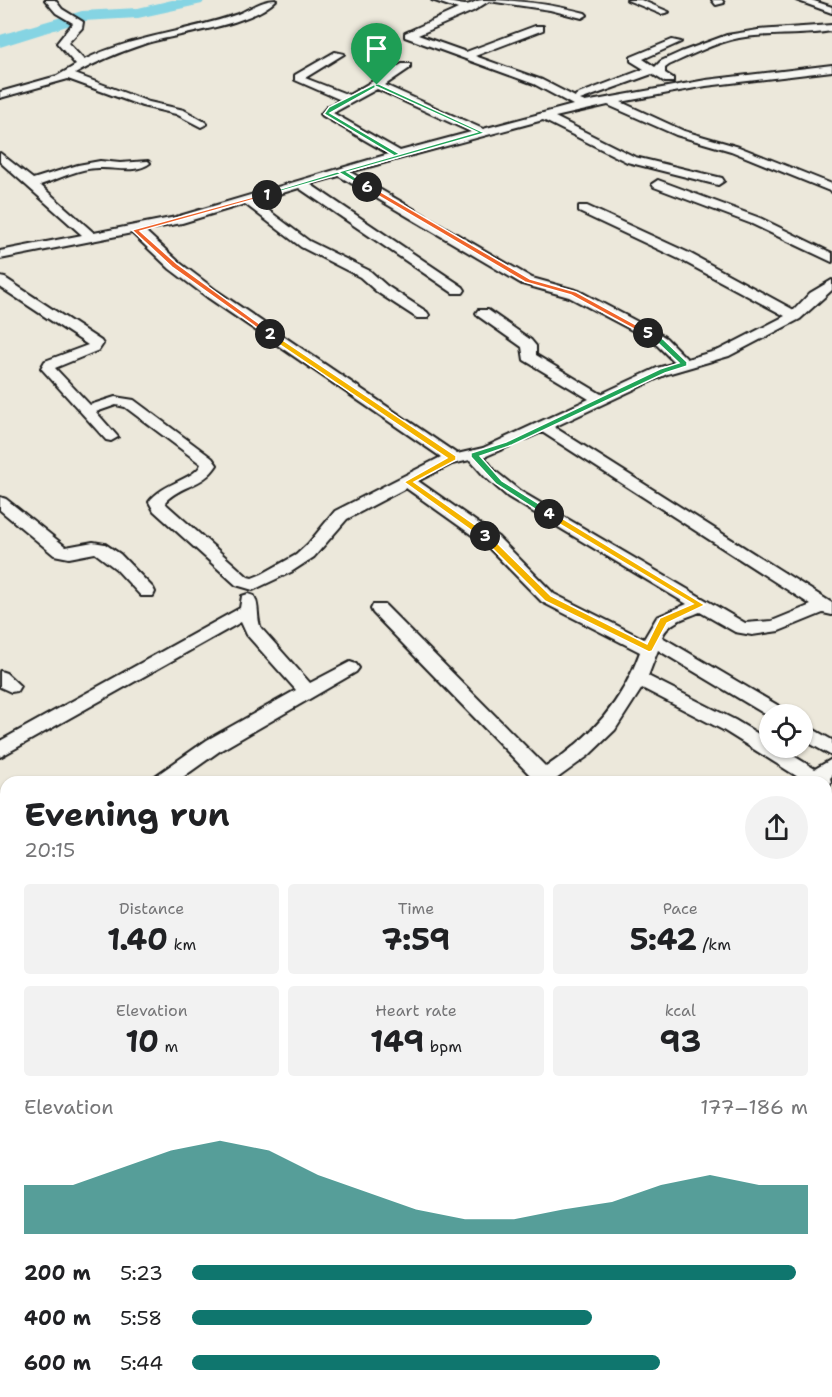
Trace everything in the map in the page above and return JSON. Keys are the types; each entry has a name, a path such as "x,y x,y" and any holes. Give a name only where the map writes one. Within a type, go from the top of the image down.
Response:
{"street":[{"path":"50,0 59,11 74,18 78,26 62,43 82,65"},
{"path":"0,95 68,75 82,65 170,33 241,16 261,8 271,0"},
{"path":"436,0 470,9"},
{"path":"485,0 409,36 538,82 584,106"},
{"path":"493,0 550,7 582,15"},
{"path":"632,0 664,12"},
{"path":"801,0 832,10"},
{"path":"465,56 538,28"},
{"path":"572,99 594,94 656,72 664,63 731,37 761,32 818,31 832,28"},
{"path":"676,42 635,59 683,88"},
{"path":"339,54 299,77 300,80 349,99"},
{"path":"398,155 327,114 331,109 377,85 406,66"},
{"path":"0,255 136,230 249,201 398,155 584,106 683,88 832,68"},
{"path":"68,75 146,104 180,112 201,124"},
{"path":"377,85 482,133"},
{"path":"609,101 680,132 735,149 832,188"},
{"path":"544,116 631,160 718,181"},
{"path":"0,156 93,238"},
{"path":"31,184 82,167 100,164 120,167 144,163"},
{"path":"341,172 527,281 574,294 650,334 661,341 684,364"},
{"path":"302,184 458,290"},
{"path":"658,184 756,221 832,258"},
{"path":"249,201 304,244 365,274 382,289 422,315"},
{"path":"583,209 684,256 795,316"},
{"path":"136,230 175,266 212,294 453,458"},
{"path":"0,281 96,344 94,347 48,366 53,375 111,437"},
{"path":"247,584 257,582 304,557 313,549 328,526 341,515 453,458 474,455 509,443 662,371 724,353 795,316 815,296 832,284"},
{"path":"483,313 526,343 529,346 529,357 601,400"},
{"path":"86,411 115,401 129,403 207,461 208,468 204,472 164,494 157,502 160,508 247,584 253,631 308,692"},
{"path":"544,427 828,608"},
{"path":"474,455 490,474 514,494 741,628 756,631 768,629 828,608"},
{"path":"408,482 492,541 548,598 651,644 760,704"},
{"path":"0,502 60,551 70,553 95,547 105,550 147,592"},
{"path":"545,776 570,762 622,710 639,679 651,644 663,621 700,605"},
{"path":"379,609 537,776"},
{"path":"0,750 249,610"},
{"path":"169,776 214,745 350,668"},
{"path":"639,679 729,725 813,776"},
{"path":"813,737 832,749"}],"waterway":[{"path":"0,41 82,16 138,13 196,0"}],"route":[{"path":"377,85 482,133 341,172 527,281 574,294 650,334 661,341 684,364 662,371 509,443 474,455 499,483 514,494 700,605 663,621 649,649 565,608 540,592 492,541 408,482 453,458 358,396 212,294 158,252 136,230 249,201 366,164 398,155 327,114 331,109 377,85"}]}
